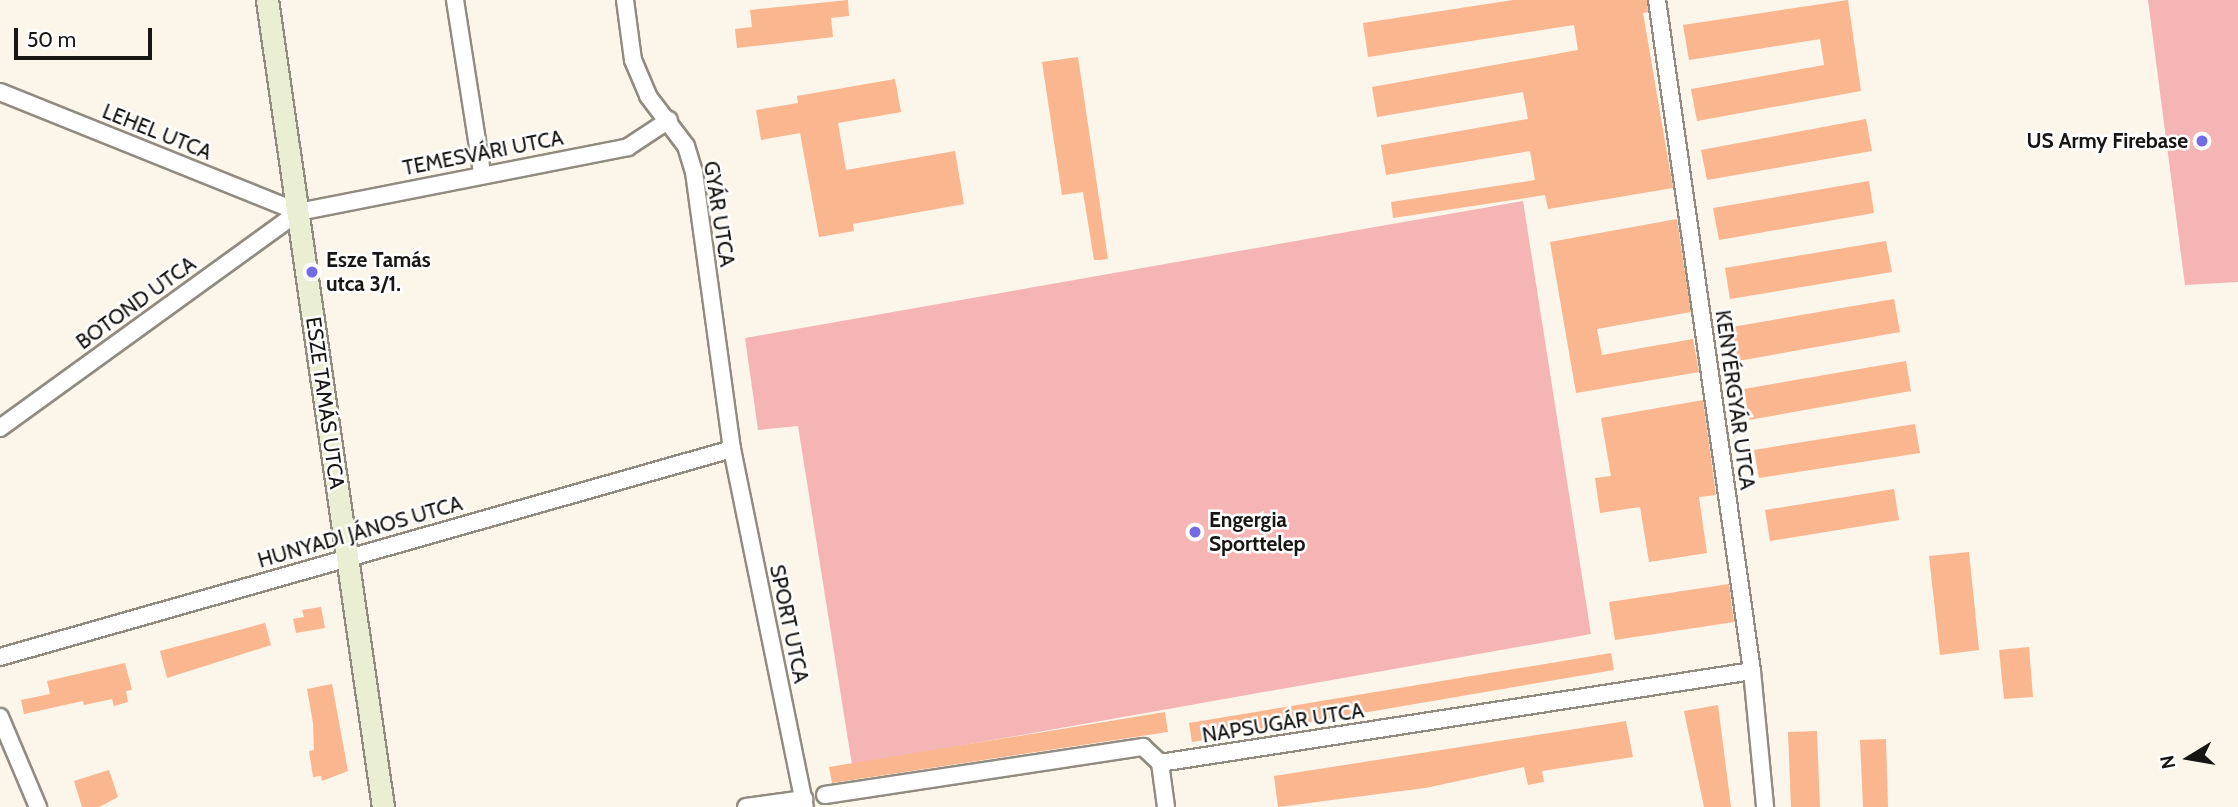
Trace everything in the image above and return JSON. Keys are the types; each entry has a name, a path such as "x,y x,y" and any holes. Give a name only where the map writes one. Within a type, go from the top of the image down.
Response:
{"street":[{"name":"ESZE TAMÁS UTCA","path":"267,0 383,807"},
{"path":"455,0 482,173"},
{"name":"GYÁR UTCA","path":"625,0 633,61 648,96 669,120 686,146 694,172 732,449"},
{"name":"KENYÉRGYÁR UTCA","path":"1657,0 1752,671 1765,807"},
{"name":"LEHEL UTCA","path":"0,92 298,212"},
{"name":"TEMESVÁRI UTCA","path":"298,212 482,173 628,147 669,120"},
{"name":"BOTOND UTCA","path":"0,428 298,212"},
{"name":"HUNYADI JÁNOS UTCA","path":"0,657 347,556 732,449"},
{"name":"SPORT UTCA","path":"732,449 804,803"},
{"name":"NAPSUGÁR UTCA","path":"1160,763 1752,671"},
{"path":"0,717 38,807"},
{"path":"825,795 1143,747 1160,763 1166,807"},
{"path":"746,807 804,803"}],"shaded area":[{"name":"US Army Firebase","path":"2148,0 2238,0 2238,282 2185,285"},
{"name":"Engergia Sporttelep","path":"1523,201 1591,634 852,765 798,426 758,430 745,338"}],"building":[{"path":"848,0 849,16 831,18 833,37 737,48 735,29 752,27 750,10"},
{"path":"1513,0 1647,0 1648,12 1643,13 1673,188 1548,209 1545,195 1393,218 1391,202 1535,180 1530,151 1386,175 1381,145 1528,119 1523,92 1377,117 1372,87 1578,50 1574,25 1368,57 1363,23"},
{"path":"1848,0 1861,91 1697,121 1691,89 1824,65 1820,39 1689,60 1683,25"},
{"path":"1078,57 1108,259 1094,260 1083,192 1062,195 1042,62"},
{"path":"895,79 901,112 838,123 846,170 955,151 964,204 853,224 854,231 819,237 800,133 761,140 756,110 798,103 797,96"},
{"path":"1866,119 1872,151 1707,180 1701,150"},
{"path":"1869,181 1874,213 1719,240 1713,208"},
{"path":"1677,219 1691,312 1597,329 1602,355 1693,339 1699,372 1576,393 1550,242"},
{"path":"1886,241 1892,272 1730,299 1725,268"},
{"path":"1894,299 1900,332 1738,361 1732,327"},
{"path":"1906,361 1911,391 1749,420 1744,389"},
{"path":"1703,400 1716,495 1699,497 1707,553 1649,562 1640,507 1600,513 1595,478 1611,476 1601,418"},
{"path":"1915,424 1920,453 1759,478 1754,450"},
{"path":"1894,489 1899,520 1770,541 1765,510"},
{"path":"1969,552 1979,650 1940,655 1929,556"},
{"path":"1729,584 1734,622 1615,640 1609,602"},
{"path":"321,607 325,628 296,633 293,619 304,617 302,610"},
{"path":"265,623 271,645 167,678 160,651"},
{"path":"2029,647 2033,697 2004,699 1999,650"},
{"path":"1611,653 1614,670 1192,742 1189,723"},
{"path":"125,663 132,690 126,691 128,702 114,706 112,699 84,705 83,701 24,714 21,700 50,694 47,681"},
{"path":"332,684 348,771 322,781 321,776 313,777 309,751 314,750 313,723 307,689"},
{"path":"1718,705 1731,807 1704,807 1684,711"},
{"path":"1165,712 1168,732 832,783 829,767"},
{"path":"1626,721 1633,757 1542,771 1544,782 1528,785 1524,767 1425,788 1278,807 1274,776"},
{"path":"1817,731 1820,807 1791,807 1788,732"},
{"path":"1886,739 1888,807 1863,807 1860,740"},
{"path":"109,770 118,797 99,807 82,807 74,781"}],"place":[{"name":"US Army Firebase","path":"2202,141"},
{"name":"Esze Tamás utca 3/1.","path":"312,272"},
{"name":"Engergia Sporttelep","path":"1195,532"}]}
